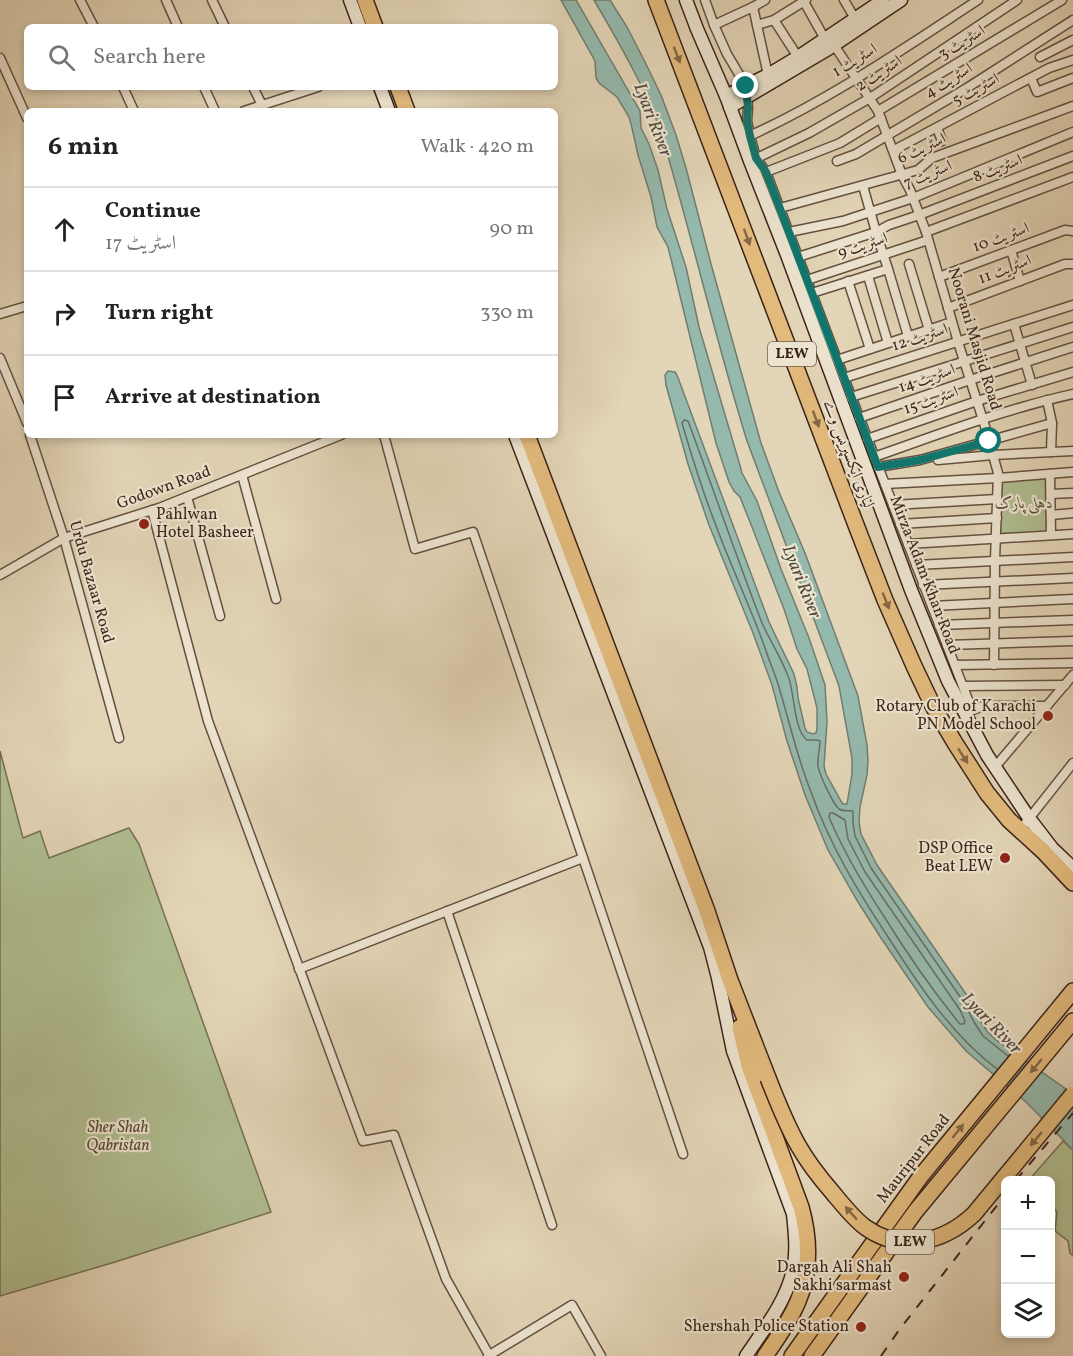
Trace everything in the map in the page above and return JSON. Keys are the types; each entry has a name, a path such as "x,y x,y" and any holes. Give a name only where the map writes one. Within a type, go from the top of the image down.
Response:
{"highway":[{"path":"365,0 374,24"},
{"name":"لیاری ایکسپریس وے","path":"656,0 904,645 933,706 997,806 1008,820 1024,824 1044,852 1073,882"},
{"path":"399,90 405,108"},
{"name":"LEW","path":"528,438 768,1078 798,1145 822,1180 866,1228 903,1242 935,1239 954,1231 974,1214 1073,1094"},
{"name":"LEW","path":"730,980 749,1066 801,1207 808,1246 807,1269 802,1289 793,1312 765,1356"},
{"name":"Mauripur Road","path":"792,1356 921,1176 1073,991"},
{"name":"Mauripur Road","path":"812,1356 915,1212 1073,1021"}],"main road":[{"path":"350,0 359,24"},
{"name":"Mirza Adam Khan Road","path":"686,0 746,138 911,590 948,681 968,711 987,755 1024,824 1071,863"},
{"path":"728,101 830,42 883,0"},
{"path":"858,22 902,0"},
{"path":"747,91 798,57 830,42"},
{"path":"381,90 388,108"},
{"path":"516,438 710,947 733,1051 793,1214 794,1268 776,1309 746,1356"}],"street":[{"path":"80,0 92,24"},
{"path":"166,0 177,24"},
{"path":"212,0 224,24"},
{"path":"705,0 727,54 747,91 746,138"},
{"path":"757,25 774,20 805,0"},
{"name":"Noorani Masjid Road","path":"805,0 830,42 870,98 894,150 927,236 993,455 998,473 994,665"},
{"path":"843,0 858,22"},
{"name":"اسٹریٹ 1","path":"746,138 777,124 857,79 978,0"},
{"name":"اسٹریٹ 2","path":"753,160 809,133 870,98 1017,0"},
{"name":"اسٹریٹ 3","path":"766,172 840,143 879,115 1062,0"},
{"path":"714,25 758,3 757,25 768,75"},
{"path":"774,20 798,57"},
{"name":"اسٹریٹ 4","path":"837,161 856,154 968,88 1073,20"},
{"path":"1040,57 1073,40"},
{"path":"0,58 24,111"},
{"name":"اسٹریٹ 5","path":"894,150 1049,68 1073,60"},
{"path":"1030,78 1037,92 1073,78"},
{"path":"124,90 134,108"},
{"path":"205,90 214,108"},
{"path":"254,90 262,105"},
{"path":"253,108 309,90"},
{"name":"اسٹریٹ 6","path":"780,207 918,170 932,158 1073,106"},
{"path":"937,128 942,141"},
{"name":"اسٹریٹ 7","path":"789,232 843,221 913,198 1073,132"},
{"name":"اسٹریٹ 8","path":"798,257 876,232 889,225 1073,156"},
{"path":"753,160 766,172 780,207 963,686 968,711 983,706 1047,706"},
{"name":"اسٹریٹ 9","path":"807,280 883,255 1073,177"},
{"path":"863,186 908,336"},
{"name":"اسٹریٹ 10","path":"939,276 1065,230 1073,231"},
{"path":"1011,250 1020,281"},
{"path":"909,264 930,330"},
{"name":"اسٹریٹ 11","path":"948,308 1065,264 1073,264"},
{"path":"812,293 888,269"},
{"path":"868,276 888,343"},
{"path":"848,281 870,349"},
{"name":"اسٹریٹ 12","path":"844,378 1073,305"},
{"path":"0,314 24,307"},
{"path":"837,360 952,322"},
{"path":"1014,324 1032,385"},
{"path":"851,397 1073,327"},
{"name":"اسٹریٹ 14","path":"859,418 1073,347"},
{"path":"0,358 24,416"},
{"name":"اسٹریٹ 15","path":"867,439 977,401 1073,372"},
{"path":"874,457 983,420 1073,394"},
{"path":"1047,400 1052,423 1051,452"},
{"path":"878,467 938,456 1052,423"},
{"name":"Urdu Bazaar Road","path":"31,438 64,538 118,738"},
{"name":"Godown Road","path":"0,575 64,538 152,510 334,438"},
{"path":"385,438 415,549 473,532 683,1154"},
{"path":"938,456 938,460 1073,451"},
{"path":"885,484 1073,472"},
{"path":"1050,474 1051,535"},
{"path":"242,475 276,598"},
{"path":"1051,494 1073,493"},
{"path":"187,497 220,616"},
{"path":"893,505 997,499"},
{"path":"152,510 208,721 363,1141 394,1135 446,1278 488,1356 572,1305 601,1356"},
{"path":"1051,515 1073,513"},
{"path":"900,524 997,518"},
{"path":"908,544 1073,534"},
{"path":"916,565 1073,557"},
{"path":"923,585 1073,578"},
{"path":"932,606 1073,599"},
{"path":"939,625 1073,620"},
{"path":"947,645 1073,641"},
{"path":"955,665 1073,663"},
{"path":"995,767 1073,675"},
{"path":"963,686 1065,685"},
{"path":"1024,824 1073,764"},
{"path":"299,969 584,858"},
{"path":"447,911 552,1225"}],"green space":[{"name":"دہلی پارک","path":"1050,475 1051,535 996,538 998,478"},
{"name":"Sher Shah Qabristan","path":"0,751 23,838 40,831 49,858 129,828 139,844 271,1212 0,1296"},
{"path":"1063,1141 1073,1150 1073,1256 1070,1253 1068,1241 1055,1231 1057,1212 1055,1210 1055,1176 1032,1176"}],"water":[{"name":"Lyari River","path":"561,0 576,0 640,111 641,128 658,170 667,209 686,267 699,327 742,473 757,501 825,685 827,722 824,766 826,774 843,804 847,804 852,758 839,686 747,441 660,129 638,79 594,0 610,0 627,27 661,95 686,168 761,443 858,696 868,761 860,807 861,834 877,865 968,997 988,1032 1073,1094 1073,1150 1026,1102 966,1051 928,1007 858,902 828,850 805,795 772,685 709,525 688,464 666,385 665,375 668,371 675,372 677,375 769,622 794,674 805,728 807,732 813,734 817,729 817,708 807,669 797,649 784,609 740,497 729,482 716,443 668,247 657,227 629,117 617,97 596,78 595,61"}],"railway":[{"path":"1019,1176 1073,1113"},
{"path":"881,1356 1001,1200"}],"place":[{"name":"Pahlwan Hotel Basheer","path":"144,524"},
{"name":"Rotary Club of Karachi PN Model School","path":"1048,716"},
{"name":"DSP Office Beat LEW","path":"1005,858"},
{"name":"Dargah Ali Shah Sakhi sarmast","path":"904,1277"},
{"name":"Shershah Police Station","path":"861,1327"}],"route":[{"path":"746,86 747,121 756,158 766,172 878,467 920,460 989,441"}]}
